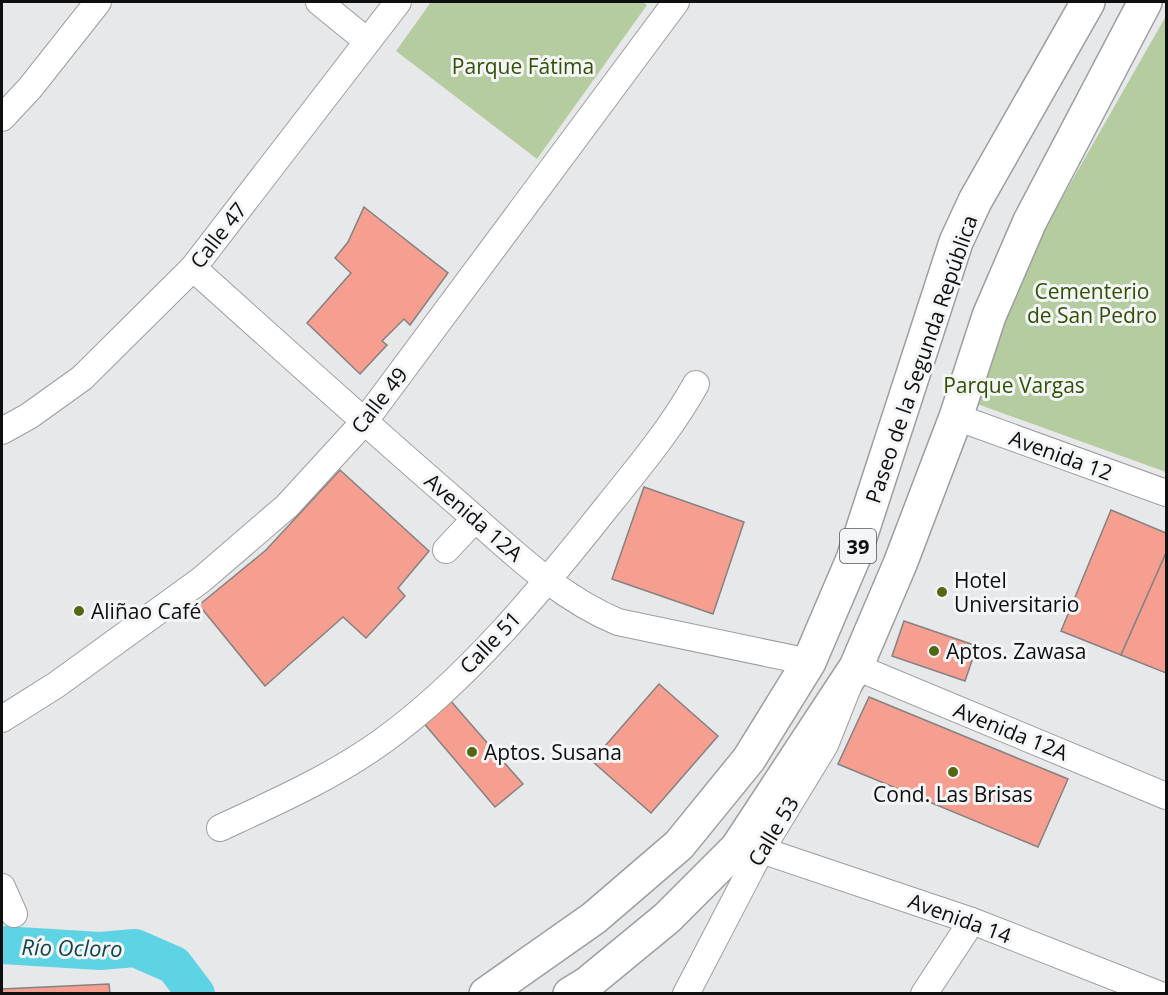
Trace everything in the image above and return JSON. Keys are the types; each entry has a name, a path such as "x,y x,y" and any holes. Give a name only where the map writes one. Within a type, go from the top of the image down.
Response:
{"highway":[{"name":"Paseo de la Segunda República","path":"486,993 594,918 679,845 749,759 809,662 853,559 956,242 980,191 1088,2"},
{"name":"39","path":"570,993 588,983 667,918 737,848 856,667 900,564 956,417 989,316 1030,221 1145,2"},
{"path":"1128,32 1151,2"}],"street":[{"path":"2,118 30,88 98,2"},
{"path":"319,2 367,41"},
{"name":"Calle 47","path":"2,431 29,416 81,378 193,268 398,2"},
{"name":"Calle 49","path":"2,719 56,685 201,580 287,506 364,422 675,2"},
{"name":"Avenida 12A","path":"193,268 364,422 548,581 591,610 618,622 809,662"},
{"name":"Calle 51","path":"220,828 342,768 385,740 454,679 548,581 677,418 696,384"},
{"name":"Avenida 12","path":"956,417 1167,493"},
{"path":"446,550 476,519"},
{"name":"Avenida 12A","path":"856,667 1167,796"},
{"name":"Calle 53","path":"686,993 760,850 825,746 856,667"},
{"name":"Avenida 14","path":"760,850 972,921 1157,989"},
{"path":"2,887 14,914"},
{"path":"924,993 972,921"}],"green space":[{"name":"Parque Fátima","path":"431,2 642,2 647,5 537,159 396,51"},
{"name":"Cementerio de San Pedro","path":"1166,16 1166,472 969,401 1041,235"}],"building":[{"path":"364,207 448,273 410,325 404,319 382,341 387,345 360,374 307,323 351,273 335,258 348,242"},
{"path":"340,470 429,551 398,588 405,596 366,638 343,617 265,686 199,605 266,550"},
{"path":"644,487 744,522 713,614 612,579"},
{"path":"1111,510 1166,533 1166,553 1121,655 1061,631"},
{"path":"1166,553 1166,673 1121,655"},
{"name":"Aptos. Zawasa","path":"904,621 977,646 965,681 892,656"},
{"path":"659,684 718,736 651,813 592,761"},
{"name":"Cond. Las Brisas","path":"869,697 1068,779 1038,847 838,764"},
{"name":"Aptos. Susana","path":"449,699 523,784 495,807 422,721"},
{"path":"109,984 110,994 2,994 2,989"}],"waterway":[{"name":"Río Ocloro","path":"2,945 100,951 135,948 174,965 196,994"}],"place":[{"name":"Hotel Universitario","path":"942,592"},
{"name":"Aliñao Café","path":"79,611"},
{"name":"Aptos. Zawasa","path":"934,651"},
{"name":"Aptos. Susana","path":"472,752"},
{"name":"Cond. Las Brisas","path":"953,772"}],"park label":[{"name":"Parque Vargas","path":"1014,385"}]}
